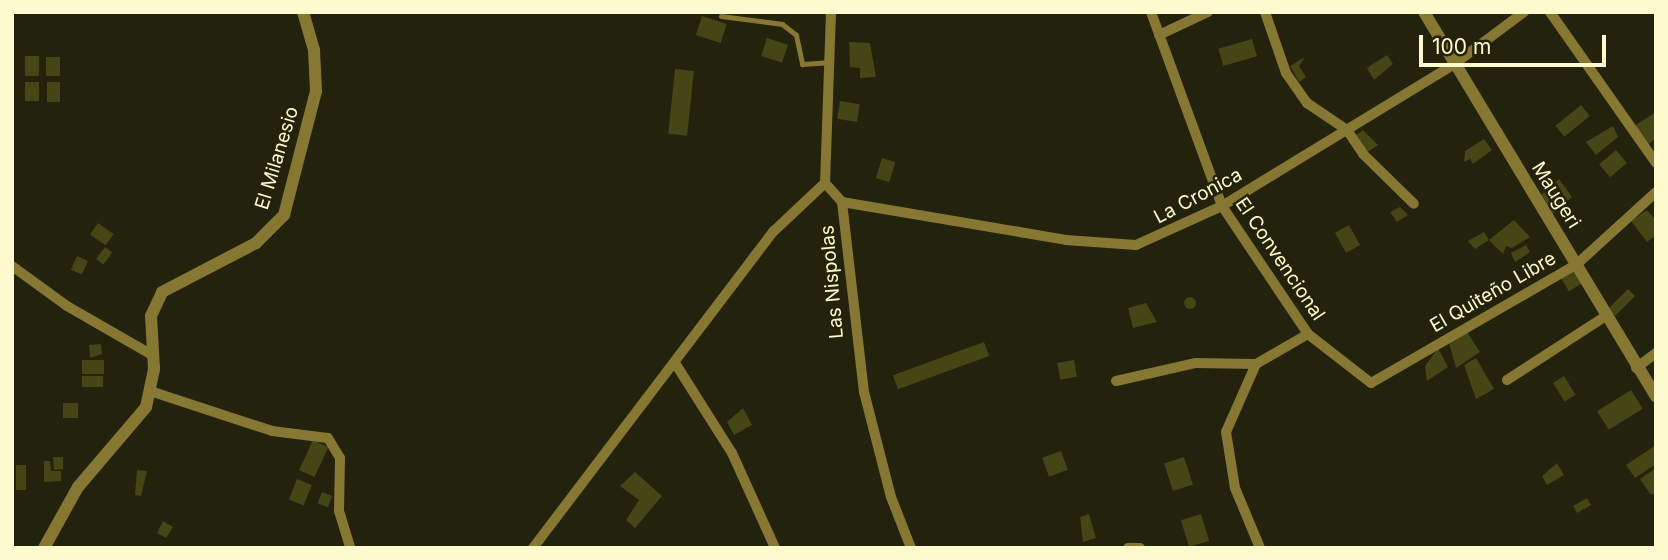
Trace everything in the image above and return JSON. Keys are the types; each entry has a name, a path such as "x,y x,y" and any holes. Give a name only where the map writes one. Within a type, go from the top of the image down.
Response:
{"street":[{"name":"El Milanesio","path":"44,548 78,487 139,419 153,392 152,316 162,292 256,243 284,215 316,91 314,50 303,12"},
{"path":"533,548 774,230 825,183 831,12"},
{"name":"El Convencional","path":"1152,12 1158,35 1222,206 1308,334 1371,383"},
{"path":"1158,35 1208,12"},
{"path":"1265,12 1293,83 1324,118 1347,130 1363,154 1414,204"},
{"name":"Maugeri","path":"1424,12 1453,65 1656,397"},
{"name":"La Cronica","path":"842,202 1106,246 1136,245 1222,206 1453,65 1524,12"},
{"path":"1550,12 1656,163"},
{"name":"Las Nispolas","path":"825,183 842,202 864,393 891,497 911,548"},
{"name":"El Quiteño Libre","path":"1371,383 1577,264 1656,192"},
{"path":"12,266 67,306 153,356"},
{"path":"1507,380 1606,316"},
{"path":"1116,382 1196,363 1256,364 1308,334"},
{"path":"1636,368 1656,353"},
{"path":"675,363 732,453 775,548"},
{"path":"1256,364 1230,419 1225,452 1259,548"},
{"path":"153,392 272,431 328,438 340,458 339,511 350,548"},
{"path":"1128,548 1140,548"}],"lane":[{"path":"721,16 782,24 796,34 802,64 828,62"}],"building":[{"path":"702,16 727,24 721,43 696,35"},
{"path":"767,38 788,45 782,63 761,56"},
{"path":"1252,39 1257,56 1223,66 1218,49"},
{"path":"849,42 870,43 876,77 860,78 860,68 850,67"},
{"path":"1387,55 1393,64 1374,80 1367,68"},
{"path":"25,56 39,56 39,76 25,76"},
{"path":"46,57 60,57 60,76 46,76"},
{"path":"1305,57 1299,66 1306,77 1299,82 1290,66"},
{"path":"675,69 694,71 687,136 668,134"},
{"path":"25,82 39,82 39,101 25,101"},
{"path":"47,82 60,82 60,102 47,102"},
{"path":"840,101 860,104 857,122 837,119"},
{"path":"1581,105 1590,116 1564,137 1555,126"},
{"path":"1656,112 1656,138 1649,144 1634,126"},
{"path":"1613,126 1618,137 1596,155 1586,142"},
{"path":"1363,130 1378,145 1366,153 1354,137"},
{"path":"1484,139 1492,150 1473,164 1470,159 1464,162 1465,151"},
{"path":"1616,150 1627,163 1610,177 1599,164"},
{"path":"882,158 895,162 889,182 876,178"},
{"path":"1559,179 1572,197 1552,215 1541,195"},
{"path":"1400,207 1408,215 1397,222 1390,212"},
{"path":"1647,210 1656,220 1656,235 1647,242 1631,221"},
{"path":"1514,220 1530,237 1512,248 1506,246 1503,254 1489,240"},
{"path":"98,223 114,234 106,245 90,234"},
{"path":"1349,225 1360,245 1346,253 1335,233"},
{"path":"1484,232 1489,240 1475,249 1468,241"},
{"path":"1526,245 1530,252 1515,262 1511,253"},
{"path":"105,247 112,252 103,264 96,259"},
{"path":"77,256 88,261 82,275 71,270"},
{"path":"1573,269 1582,284 1569,291 1560,277"},
{"path":"1628,289 1635,296 1615,316 1608,309"},
{"path":"1190,297 1196,303 1190,309 1184,303"},
{"path":"1146,303 1157,322 1133,328 1128,308"},
{"path":"1467,332 1480,352 1456,368 1449,343"},
{"path":"984,342 989,356 898,389 893,375"},
{"path":"101,344 102,354 90,358 89,345"},
{"path":"1438,348 1448,367 1427,381 1425,366"},
{"path":"1476,358 1494,389 1476,399 1464,365"},
{"path":"82,360 104,360 104,374 82,374"},
{"path":"1074,360 1077,377 1060,380 1057,363"},
{"path":"82,376 103,376 103,387 82,387"},
{"path":"1564,376 1576,395 1565,402 1553,383"},
{"path":"1631,390 1643,409 1609,430 1597,411"},
{"path":"63,403 78,403 78,418 63,418"},
{"path":"743,408 752,425 734,435 727,422"},
{"path":"313,440 328,447 314,477 299,470"},
{"path":"1656,445 1656,464 1635,478 1626,465"},
{"path":"1061,451 1068,470 1049,477 1042,458"},
{"path":"53,457 63,457 63,469 54,470"},
{"path":"1184,457 1193,485 1173,491 1164,463"},
{"path":"44,461 50,461 51,471 61,471 61,481 44,482"},
{"path":"1557,463 1564,475 1547,485 1542,476"},
{"path":"16,465 26,465 26,490 16,490"},
{"path":"1656,468 1656,492 1651,495 1640,479"},
{"path":"137,470 147,471 141,496 135,495"},
{"path":"635,472 662,496 635,528 626,520 639,500 620,486"},
{"path":"297,479 312,485 304,505 289,499"},
{"path":"322,492 332,496 328,507 318,503"},
{"path":"1587,498 1591,505 1577,513 1573,506"},
{"path":"1089,514 1096,538 1083,542 1080,517"},
{"path":"1201,514 1209,541 1189,547 1181,520"},
{"path":"163,521 173,527 166,538 157,533"}]}
